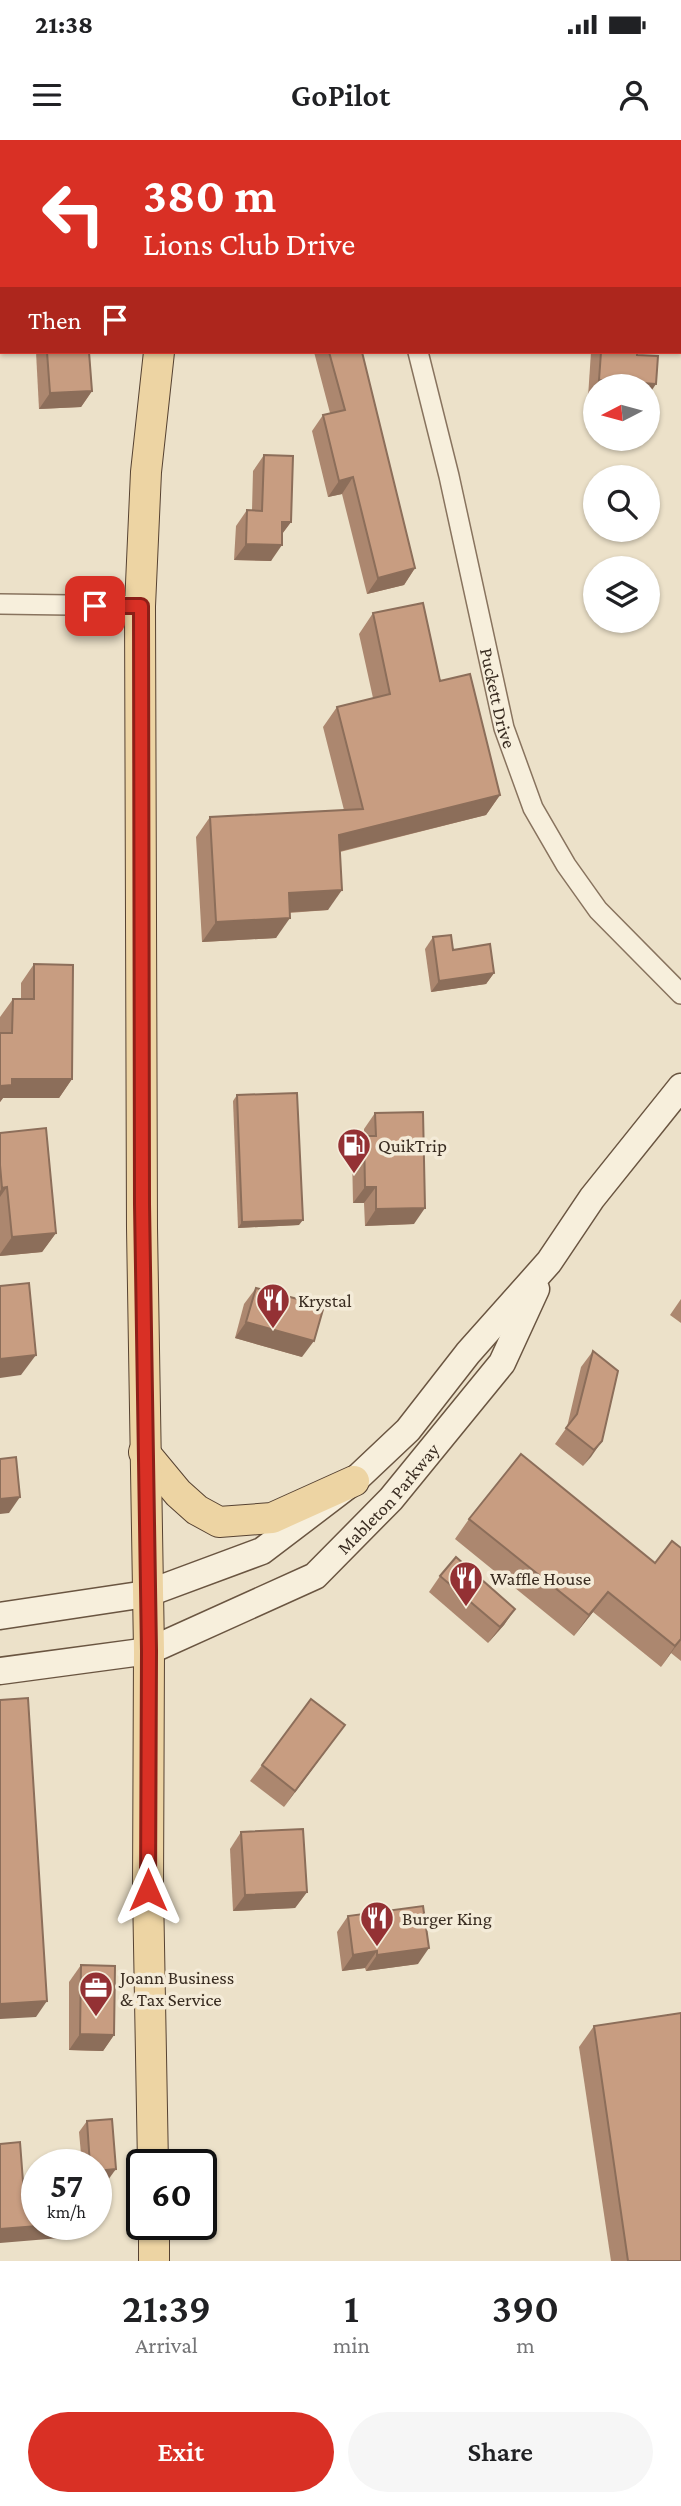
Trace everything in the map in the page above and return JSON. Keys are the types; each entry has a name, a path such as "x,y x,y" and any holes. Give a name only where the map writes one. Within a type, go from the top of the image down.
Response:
{"main road":[{"path":"153,2149 148,1890 149,1651 144,1452 141,606 146,472 159,354"},
{"name":"Mableton Parkway","path":"0,1616 146,1594 261,1550 354,1481 408,1430 468,1353 549,1262 592,1198 681,1087"},
{"name":"Mableton Parkway","path":"0,1671 149,1651 315,1576 391,1499 502,1363 549,1262"},
{"path":"144,1452 178,1493 197,1510 219,1521 272,1518 354,1481"},
{"path":"154,2240 154,2261"}],"street":[{"name":"Puckett Drive","path":"418,354 449,476 504,728 533,808 566,865 598,910 681,994"},
{"path":"0,604 141,606"}],"building":[{"path":"47,354 89,354 92,391 50,393"},
{"path":"330,354 362,354 415,568 378,578 353,477 339,481 323,415 345,410"},
{"path":"601,354 658,356 657,374 599,374"},
{"path":"264,455 293,456 291,522 282,522 282,545 246,544 247,510 262,511"},
{"path":"423,603 440,681 470,674 500,795 339,835 342,890 289,893 290,918 216,922 210,817 363,809 337,707 390,694 373,613"},
{"path":"451,935 453,950 490,944 494,973 439,981 433,937"},
{"path":"34,964 73,965 72,1079 12,1079 12,1085 0,1086 0,1033 12,1033 13,999 34,999"},
{"path":"297,1093 303,1220 242,1222 237,1095"},
{"path":"423,1112 425,1208 376,1209 376,1187 365,1187 364,1136 376,1136 375,1113"},
{"path":"46,1128 56,1233 12,1237 7,1187 2,1188 0,1133"},
{"path":"29,1283 36,1355 0,1359 0,1286"},
{"path":"256,1288 324,1306 314,1341 246,1322"},
{"path":"593,1351 618,1371 602,1441 594,1450 566,1428 577,1414"},
{"path":"521,1454 655,1563 672,1541 681,1548 681,1639 675,1646 608,1592 589,1615 469,1519"},
{"path":"16,1457 20,1497 0,1499 0,1459"},
{"path":"456,1557 515,1609 500,1627 440,1576"},
{"path":"28,1698 47,2001 0,2004 0,1700"},
{"path":"311,1699 345,1725 295,1791 262,1765"},
{"path":"303,1829 307,1892 245,1895 241,1832"},
{"path":"423,1906 429,1948 377,1955 377,1951 353,1955 348,1916"},
{"path":"81,1965 115,1966 114,2035 80,2034"},
{"path":"681,2013 681,2261 628,2261 594,2026"},
{"path":"112,2119 116,2169 112,2169 112,2149 89,2149 87,2121"},
{"path":"20,2142 21,2227 0,2229 0,2144"}],"place":[{"name":"QuikTrip","path":"354,1175"},
{"name":"Krystal","path":"273,1330"},
{"name":"Waffle House","path":"466,1608"},
{"name":"Burger King","path":"377,1948"},
{"name":"Joann Business & Tax Service","path":"96,2018"}],"route":[{"path":"95,606 141,606 142,1204 149,1651 148,1890"}]}
